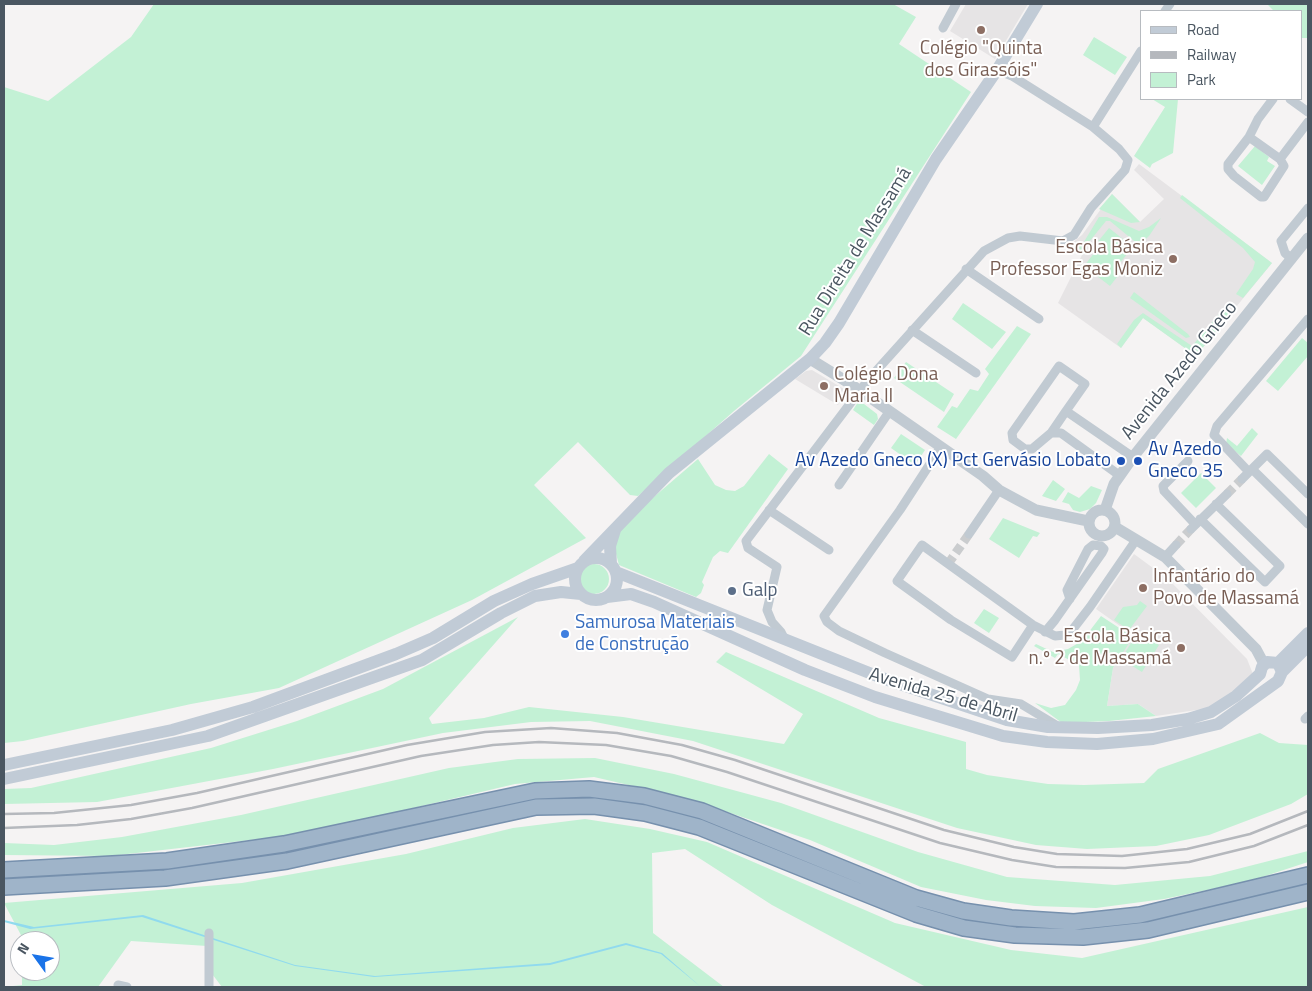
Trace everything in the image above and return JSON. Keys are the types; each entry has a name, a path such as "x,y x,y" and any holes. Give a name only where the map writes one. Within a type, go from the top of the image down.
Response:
{"highway":[{"path":"4,870 167,861 284,844 535,790 589,789 644,796 702,811 916,898 963,911 1011,918 1074,922 1140,916 1308,875"},
{"path":"4,886 165,878 287,861 536,807 594,806 645,813 699,827 916,914 964,928 1016,935 1082,938 1148,930 1308,892"}],"main road":[{"name":"Rua Direita de Massamá","path":"581,565 619,523 670,473 810,359 839,323 936,159 997,70 1037,4"},
{"name":"Rua Direita de Massamá","path":"613,568 610,546 613,533 619,523"},
{"path":"4,765 172,730 253,707 396,654 433,638 494,601 598,558 613,568 616,586 607,597 593,600 581,594 561,592 535,596 501,613 422,660 208,736 4,779"},
{"path":"581,565 575,582 581,594"},
{"name":"Avenida 25 de Abril","path":"613,568 785,640 882,678 1006,720 1061,727 1152,725 1188,719 1211,712 1236,696 1262,669"},
{"name":"Avenida 25 de Abril","path":"607,597 630,594 654,602 806,670 875,697 1003,736 1047,742 1097,744 1153,739 1218,724 1245,707 1280,678 1280,668 1308,633"},
{"name":"Avenida 25 de Abril","path":"1280,668 1308,646"},
{"path":"1272,683 1266,682 1262,669 1271,661 1280,668"}],"street":[{"path":"943,28 956,4"},
{"path":"1093,127 1140,53"},
{"path":"785,640 782,632 772,622 767,610 777,567 748,548 746,541 860,391 966,269 984,251 1008,238 1020,236 1063,241 1074,235 1091,208 1125,170 1128,160 1119,149 1093,127 1012,76 997,70"},
{"path":"1251,133 1255,114 1266,100"},
{"path":"1251,133 1280,159 1284,166 1267,194 1261,197 1228,169 1228,164 1272,100"},
{"path":"1291,100 1308,112"},
{"path":"1280,159 1307,124"},
{"path":"1292,259 1285,252 1280,242 1308,208"},
{"name":"Avenida Azedo Gneco","path":"1105,510 1119,475 1132,457 1308,238"},
{"path":"966,269 1040,319"},
{"path":"1308,319 1217,426 1214,435 1308,524"},
{"path":"912,330 976,373"},
{"path":"810,359 941,447 999,490 1036,510 1088,521"},
{"path":"1059,366 1085,384 1066,411 1051,433 1032,449 1025,449 1013,440 1012,433 1059,366"},
{"path":"1066,411 1132,457"},
{"path":"839,485 889,412"},
{"path":"1051,433 1061,433 1119,475"},
{"path":"941,447 900,510 832,602 824,616 827,622 839,631 958,687 988,699 1021,704 1061,727"},
{"path":"1242,479 1267,454 1308,494"},
{"path":"1188,461 1164,486 1164,491 1195,524 1264,582 1280,566 1216,504"},
{"path":"969,534 999,490"},
{"path":"1195,524 1227,494"},
{"path":"769,510 830,550"},
{"path":"1046,632 1104,549 1095,540 1088,521 1092,514 1105,510 1112,514 1115,527 1165,558 1256,648 1262,669"},
{"path":"1095,540 1110,534 1115,527"},
{"path":"1033,625 1012,657 951,620 897,581 922,545 1033,625 1055,636 1065,635 1073,630 1136,540"},
{"path":"1165,558 1176,545"},
{"path":"209,933 209,987"}],"shaded area":[{"name":"Colégio \"Quinta dos Girassóis\"","path":"966,4 1028,4 995,59 950,31"},
{"name":"Escola Básica Professor Egas Moniz","path":"1139,164 1272,263 1196,356 1143,318 1121,348 1058,303 1082,255 1072,243 1082,235 1112,194 1140,222 1164,199 1134,170"},
{"name":"Colégio Dona Maria II","path":"812,370 844,389 845,395 838,405 795,379 806,371"},
{"name":"Escola Básica n.º 2 de Massamá","path":"1134,554 1168,579 1247,659 1253,674 1249,683 1210,708 1156,716 1138,704 1107,706 1113,668 1133,635 1096,609"}],"green space":[{"path":"154,4 893,4 916,17 899,44 971,92 801,356 734,411 638,496 630,495 578,442 534,485 586,538 472,600 279,688 191,704 23,741 4,743 4,87 48,101 131,37"},
{"path":"1308,4 1308,38 1302,38 1302,10 1273,10 1268,5"},
{"path":"1094,37 1127,57 1115,75 1083,55"},
{"path":"1154,100 1178,100 1173,153 1152,164 1150,168 1134,156 1165,107"},
{"path":"1255,146 1269,157 1267,161 1275,166 1262,185 1238,166"},
{"path":"1112,194 1140,222 1131,223 1099,209"},
{"path":"1182,195 1272,263 1243,298 1236,294 1253,269 1255,262 1243,248 1180,198"},
{"path":"1099,217 1107,217 1139,231 1149,227 1161,218 1149,236 1139,245 1110,221 1106,221 1089,242 1084,254 1078,247 1082,245"},
{"path":"1109,228 1133,247 1119,264 1124,268 1110,286 1084,266 1099,247 1096,244"},
{"path":"1134,292 1190,337 1186,338 1130,298"},
{"path":"963,303 1006,332 992,349 952,319"},
{"path":"1225,311 1231,313 1196,356 1143,318 1121,348 1117,344 1134,320 1143,313 1192,346 1220,313"},
{"path":"1017,326 1031,334 956,439 937,427 952,406 957,408 970,389 978,391 989,374 985,369"},
{"path":"1302,338 1308,343 1308,356 1278,391 1266,381"},
{"path":"906,362 954,394 944,412 894,378"},
{"path":"858,402 864,404 877,414 878,419 874,425 853,410"},
{"path":"1252,428 1258,434 1241,456 1226,444 1227,438 1237,446"},
{"path":"901,434 925,450 915,465 891,448"},
{"path":"769,454 788,469 728,553 720,551 713,557 702,582 704,585 701,593 696,597 619,565 615,550 618,535 627,520 698,459 715,485 726,490 735,491 744,486"},
{"path":"1201,473 1216,488 1196,508 1181,493"},
{"path":"1053,480 1065,489 1056,501 1042,496"},
{"path":"1091,486 1102,490 1096,503 1090,509 1080,512 1073,510 1069,504 1062,502 1068,492 1079,498"},
{"path":"1003,518 1040,533 1037,537 1033,536 1019,558 989,539"},
{"path":"594,564 605,568 609,579 605,590 594,594 583,590 579,579 583,568"},
{"path":"1140,601 1147,606 1129,630 1114,620 1123,607 1137,605"},
{"path":"984,609 999,618 989,633 974,623"},
{"path":"1101,616 1133,637 1113,668 1107,706 1138,704 1156,716 1062,723 1035,703 1051,708 1065,705 1076,690 1080,680 1079,665 1058,654 1055,658 1034,646 1036,644 1053,652 1068,649 1082,641"},
{"path":"518,617 429,718 432,724 484,718 529,707 623,717 784,744 803,714 716,662 726,652 879,718 966,742 966,769 987,775 1048,784 1144,783 1158,769 1260,733 1279,743 1308,745 1308,794 1291,804 1209,835 1156,846 1087,849 1036,845 957,828 693,741 590,721 531,722 443,733 273,769 97,802 4,804 4,789 31,788 211,748 297,721 383,689"},
{"path":"1138,632 1159,645 1142,672 1121,659"},
{"path":"595,758 674,774 781,803 918,852 1007,877 1115,885 1210,876 1308,851 1308,862 1250,881 1164,899 1096,908 1035,906 986,900 921,887 810,840 689,799 594,777 515,784 303,834 110,856 4,855 4,843 54,845 122,837 241,815 449,768 518,759"},
{"path":"585,819 650,829 707,842 895,923 1011,950 1082,958 1308,907 1308,987 926,987 772,905 685,849 652,853 653,933 724,987 222,987 206,966 207,946 131,941 98,987 4,987 22,985 22,981 60,981 60,931 19,931 4,903 242,883 406,854 513,828"}],"water":[{"path":"143,915 295,965 375,976 550,963 626,943 662,953 701,987 661,954 626,945 550,965 374,977 295,966 142,917 30,929 4,922 4,920 34,927"}],"tunnel":[{"path":"1227,494 1242,479"},
{"path":"1176,545 1191,529"},
{"path":"948,564 969,534"}],"railway":[{"path":"4,814 54,813 131,805 197,793 407,745 485,732 551,728 617,733 682,745 735,760 944,830 1014,847 1057,854 1122,856 1187,849 1250,834 1308,811"},
{"path":"4,828 77,825 131,819 192,808 421,756 493,745 539,742 606,745 671,756 727,772 940,843 1012,860 1056,867 1125,868 1189,862 1254,846 1308,825"}],"place":[{"name":"Colégio \"Quinta dos Girassóis\"","path":"981,30"},
{"name":"Escola Básica Professor Egas Moniz","path":"1173,259"},
{"name":"Colégio Dona Maria II","path":"824,386"},
{"name":"Av Azedo Gneco (X) Pct Gervásio Lobato","path":"1121,461"},
{"name":"Av Azedo Gneco 35","path":"1138,461"},
{"name":"Infantário do Povo de Massamá","path":"1143,588"},
{"name":"Galp","path":"732,591"},
{"name":"Samurosa Materiais de Construção","path":"565,634"},
{"name":"Escola Básica n.º 2 de Massamá","path":"1181,648"}]}
